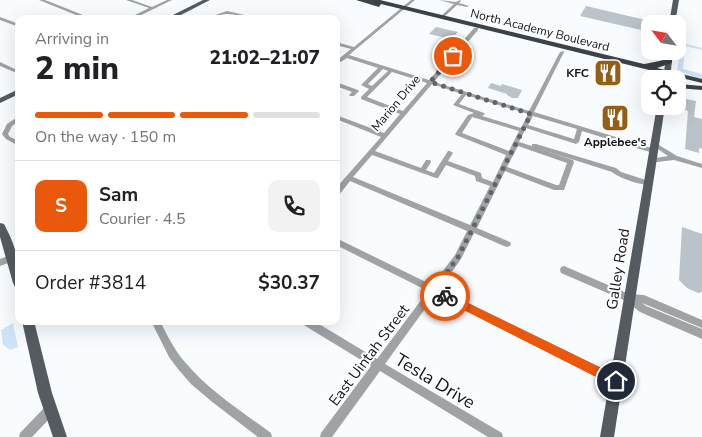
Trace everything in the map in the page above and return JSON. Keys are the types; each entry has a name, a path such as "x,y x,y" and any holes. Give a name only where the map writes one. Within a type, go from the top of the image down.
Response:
{"highway":[{"name":"North Academy Boulevard","path":"359,0 443,18 648,70"},
{"name":"North Academy Boulevard","path":"374,0 562,52 641,71"},
{"path":"634,65 655,66 669,61"},
{"name":"North Academy Boulevard","path":"686,79 702,81"},
{"path":"686,83 702,88"},
{"path":"686,87 702,88"}],"main road":[{"path":"176,15 207,0"},
{"path":"674,15 676,0"},
{"path":"668,70 669,61"},
{"path":"0,101 15,93"},
{"name":"Galley Road","path":"607,437 659,115"},
{"path":"0,227 15,254"},
{"path":"29,325 50,410 60,437"}],"street":[{"path":"41,0 80,15"},
{"path":"128,0 152,8"},
{"path":"137,15 170,0"},
{"path":"340,61 414,0"},
{"path":"442,0 459,2 467,6"},
{"path":"443,18 459,2"},
{"path":"215,15 224,11 241,15"},
{"path":"0,18 15,24"},
{"name":"Marion Drive","path":"340,188 476,29"},
{"path":"340,44 355,48"},
{"name":"East Uintah Street","path":"325,437 454,262 562,52"},
{"path":"346,56 702,166"},
{"path":"0,64 15,71"},
{"path":"373,88 364,85 382,67"},
{"path":"391,70 363,98 404,113"},
{"path":"340,85 356,91 352,95"},
{"path":"464,93 456,105 524,128"},
{"path":"464,108 473,96"},
{"path":"510,154 458,134 470,116 474,115 576,142 580,129"},
{"path":"340,119 385,136"},
{"path":"15,121 8,125 5,134 15,142"},
{"path":"503,168 556,188 562,188 571,162 517,141"},
{"path":"517,141 605,167 648,184"},
{"path":"371,152 436,176 450,153"},
{"path":"653,152 675,158"},
{"path":"422,171 428,162"},
{"path":"444,162 479,175 478,179 494,185"},
{"path":"349,178 507,244"},
{"path":"340,243 616,381"},
{"path":"0,263 15,256"},
{"path":"564,270 630,298 643,308 702,334"},
{"path":"630,298 644,299 702,324"},
{"path":"157,325 170,350 185,371 267,437"},
{"name":"Tesla Drive","path":"311,325 498,437"},
{"path":"24,437 50,410"}],"shaded area":[{"path":"686,44 702,48 702,50 686,46"},
{"path":"679,60 684,60 683,69 702,74 702,79 686,74 686,70 677,70"},
{"path":"13,323 18,347 10,350 3,345 1,330"}],"building":[{"path":"586,6 641,19 641,30 580,16"},
{"path":"436,27 458,32 451,39 429,34"},
{"path":"491,83 522,90 518,98 512,98 507,94 488,88"},
{"path":"686,99 696,101 694,117 702,119 702,149 699,148 699,153 685,149 688,111 686,110"},
{"name":"Applebee's","path":"605,112 626,118 625,124 604,118"},
{"path":"682,227 702,234 702,292 698,293 687,288 679,280"}],"way so far":[{"path":"445,296 434,291 458,257 531,114 430,82 453,56"}],"place":[{"name":"KFC","path":"608,73"},
{"name":"Applebee's","path":"615,118"}],"route":[{"path":"445,296 616,381"}]}
